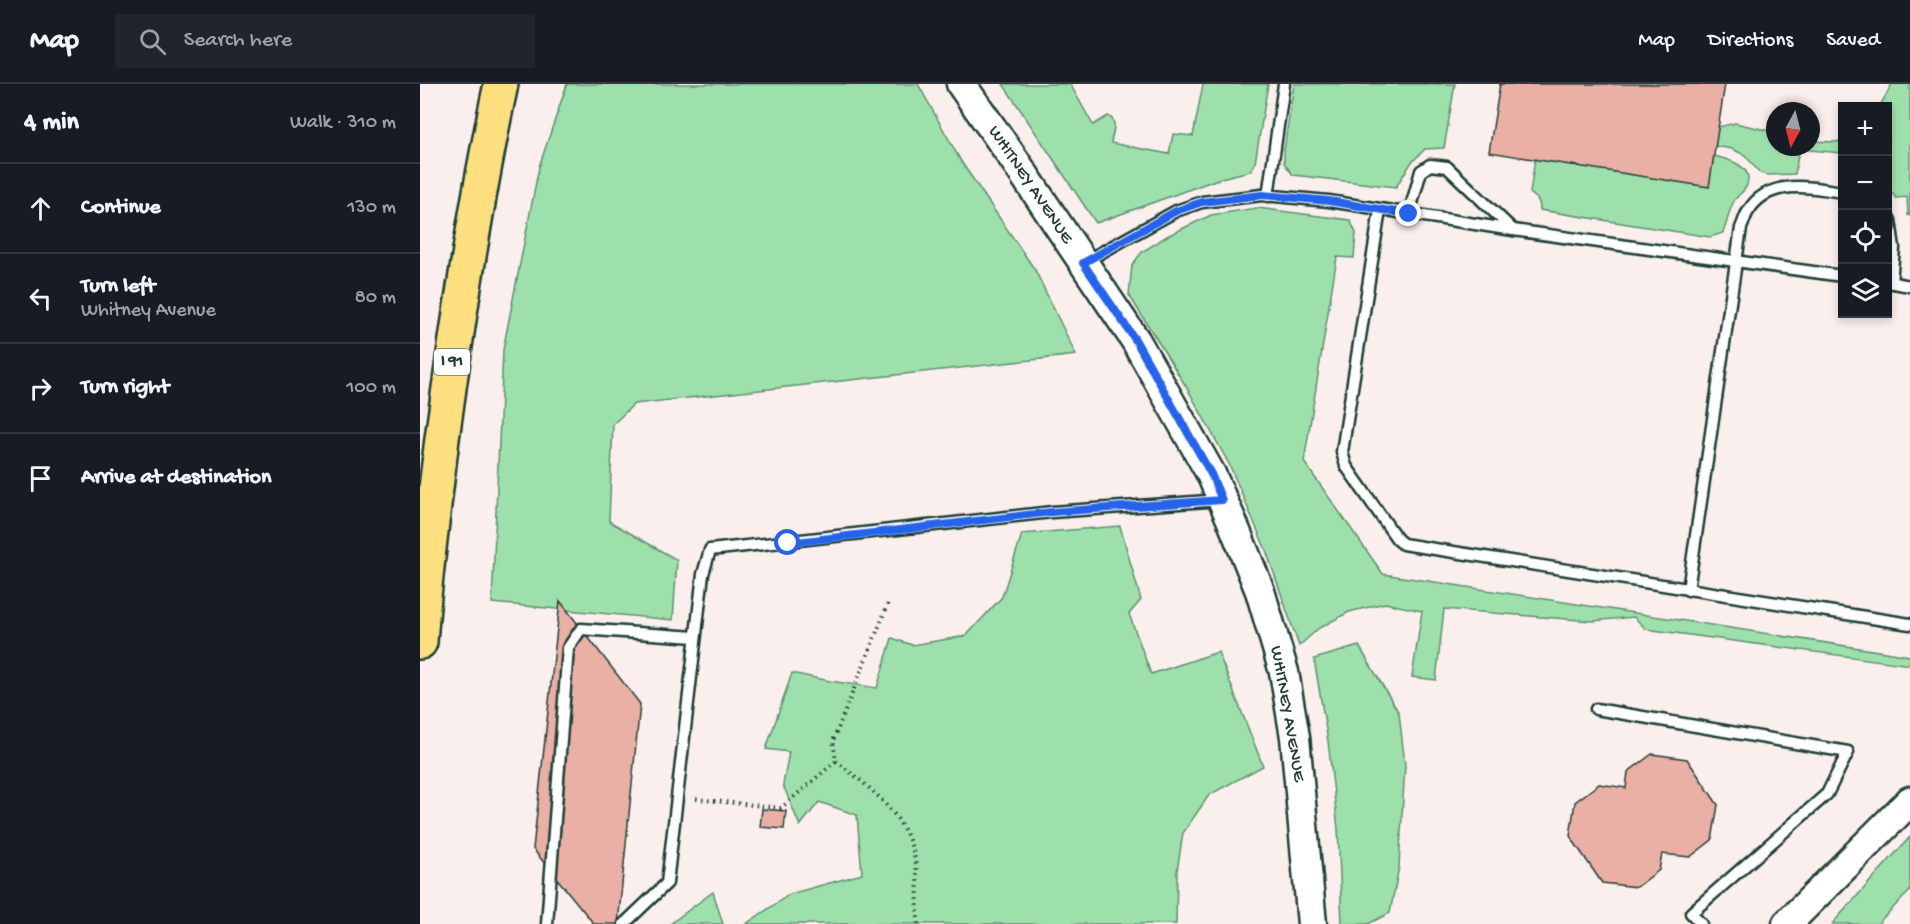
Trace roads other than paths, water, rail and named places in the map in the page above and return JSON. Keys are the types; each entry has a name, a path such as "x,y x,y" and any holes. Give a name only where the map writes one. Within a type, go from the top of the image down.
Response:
{"highway":[{"name":"I 91","path":"420,642 451,371 471,238 501,84"}],"main road":[{"name":"WHITNEY AVENUE","path":"961,84 1136,341 1211,474 1222,500 1260,591 1284,672 1298,771 1312,924"},
{"path":"1787,924 1910,801"}],"lane":[{"path":"1268,196 1284,84"},
{"path":"1409,214 1421,171 1430,165 1447,167 1513,230"},
{"path":"1688,590 1741,228 1749,209 1765,194 1786,186 1838,192"},
{"path":"1083,263 1184,208 1202,202 1268,196 1329,201 1736,263 1838,276"},
{"path":"1380,210 1342,452 1346,466 1397,539 1403,544 1910,624"},
{"path":"1892,234 1894,248 1892,262"},
{"path":"1892,283 1910,286"},
{"path":"624,924 667,883 703,574 710,550 1052,512 1222,500"},
{"path":"546,924 568,648 581,629 695,637"},
{"path":"1596,709 1848,752 1827,795 1691,913 1701,924"}]}
